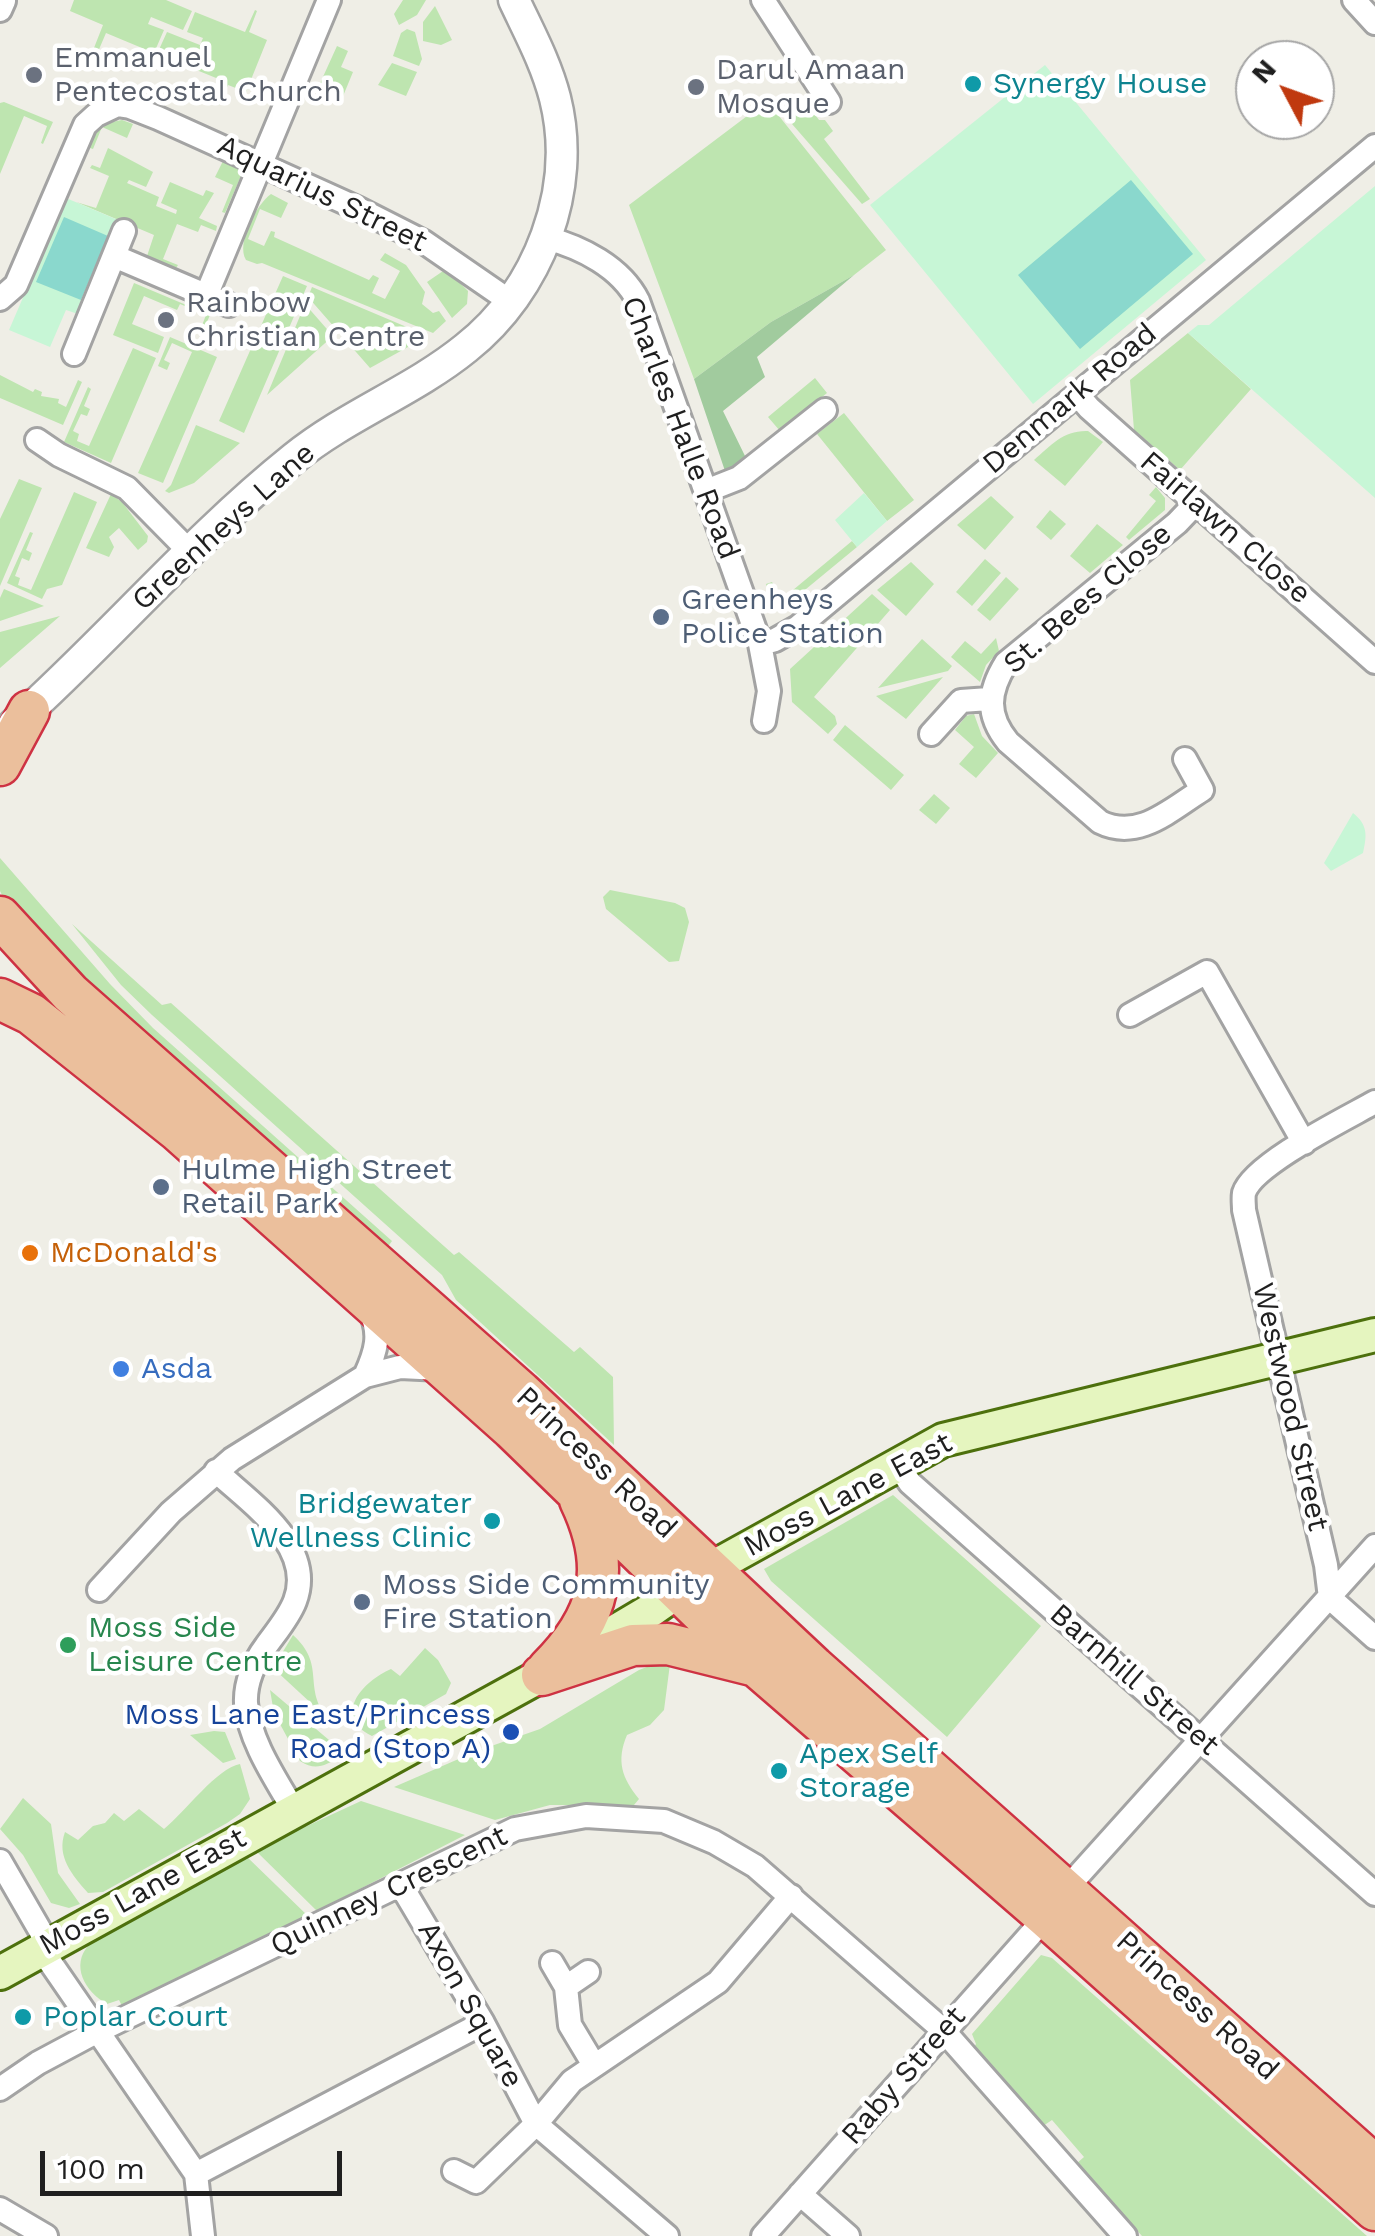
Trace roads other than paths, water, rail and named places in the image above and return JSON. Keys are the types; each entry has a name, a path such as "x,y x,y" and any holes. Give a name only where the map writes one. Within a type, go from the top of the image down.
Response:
{"highway":[{"path":"0,765 10,723"},
{"name":"Princess Road","path":"0,917 70,993 521,1392 694,1581 756,1666 1056,1903 1375,2166"},
{"name":"Princess Road","path":"0,976 15,1007 178,1131 576,1492 814,1667 1375,2210"},
{"path":"542,1675 590,1616 596,1588 596,1540 576,1492"},
{"path":"542,1675 633,1645 668,1644 756,1666"}],"main road":[{"name":"Moss Lane East","path":"0,1973 542,1675 694,1581 942,1440 1375,1336"}],"street":[{"path":"206,296 329,0"},
{"name":"Greenheys Lane","path":"10,723 294,458 465,349 510,302 546,238 561,167 558,112 541,56 514,0"},
{"path":"763,0 829,102"},
{"path":"1354,0 1375,23"},
{"path":"0,10 4,1"},
{"name":"Aquarius Street","path":"0,299 16,284 78,137 109,106 130,106 358,208 439,250 510,302"},
{"name":"Denmark Road","path":"760,644 798,628 1375,146"},
{"path":"74,354 124,231"},
{"name":"Charles Halle Road","path":"546,238 580,249 618,276 634,294 760,644 768,691 764,721"},
{"path":"114,256 229,306"},
{"name":"Fairlawn Close","path":"1077,394 1375,662"},
{"path":"706,491 739,478 825,410"},
{"path":"38,440 127,488 190,552"},
{"name":"St. Bees Close","path":"1185,759 1202,790 1140,828 1114,830 1008,742 996,727 989,699 1006,664 1196,503"},
{"name":"St. Bees Close","path":"931,734 961,701 989,699"},
{"path":"1130,1015 1207,972 1304,1142 1375,1102"},
{"name":"Westwood Street","path":"1304,1142 1252,1180 1244,1193 1244,1210 1326,1565 1330,1598"},
{"path":"363,1297 377,1324 376,1350 365,1376"},
{"path":"99,1590 170,1512 216,1471 365,1376 400,1367 443,1369"},
{"name":"Barnhill Street","path":"896,1464 903,1477 1375,1894"},
{"path":"216,1471 274,1526 297,1562 295,1603 257,1659 246,1699 259,1746 293,1809"},
{"name":"Raby Street","path":"763,2236 1375,1546"},
{"path":"1330,1598 1375,1638"},
{"name":"Quinney Crescent","path":"0,2089 96,2032 515,1829 586,1816 664,1821 714,1842 755,1866 943,2030 1125,2236"},
{"path":"0,1861 41,1932 50,1962 196,2174 202,2236"},
{"name":"Axon Square","path":"402,1887 483,2023 536,2124"},
{"path":"454,2172 476,2182 536,2124 572,2081 718,1982 792,1896"},
{"path":"552,1963 566,1987 570,2024 594,2066"},
{"path":"566,1987 588,1972"},
{"path":"196,2174 483,2023"},
{"path":"536,2124 667,2236"},
{"path":"800,2194 848,2236"},
{"path":"0,2209 46,2236"}],"place":[{"name":"Emmanuel Pentecostal Church","path":"34,75"},
{"name":"Synergy House","path":"973,84"},
{"name":"Darul Amaan Mosque","path":"696,87"},
{"name":"Rainbow Christian Centre","path":"166,320"},
{"name":"Greenheys Police Station","path":"661,617"},
{"name":"Hulme High Street Retail Park","path":"161,1187"},
{"name":"McDonald's","path":"30,1253"},
{"name":"Asda","path":"121,1369"},
{"name":"Bridgewater Wellness Clinic","path":"492,1521"},
{"name":"Moss Side Community Fire Station","path":"362,1602"},
{"name":"Moss Side Leisure Centre","path":"68,1645"},
{"name":"Moss Lane East/Princess Road (Stop A)","path":"511,1732"},
{"name":"Apex Self Storage","path":"779,1771"},
{"name":"Poplar Court","path":"23,2017"}]}
